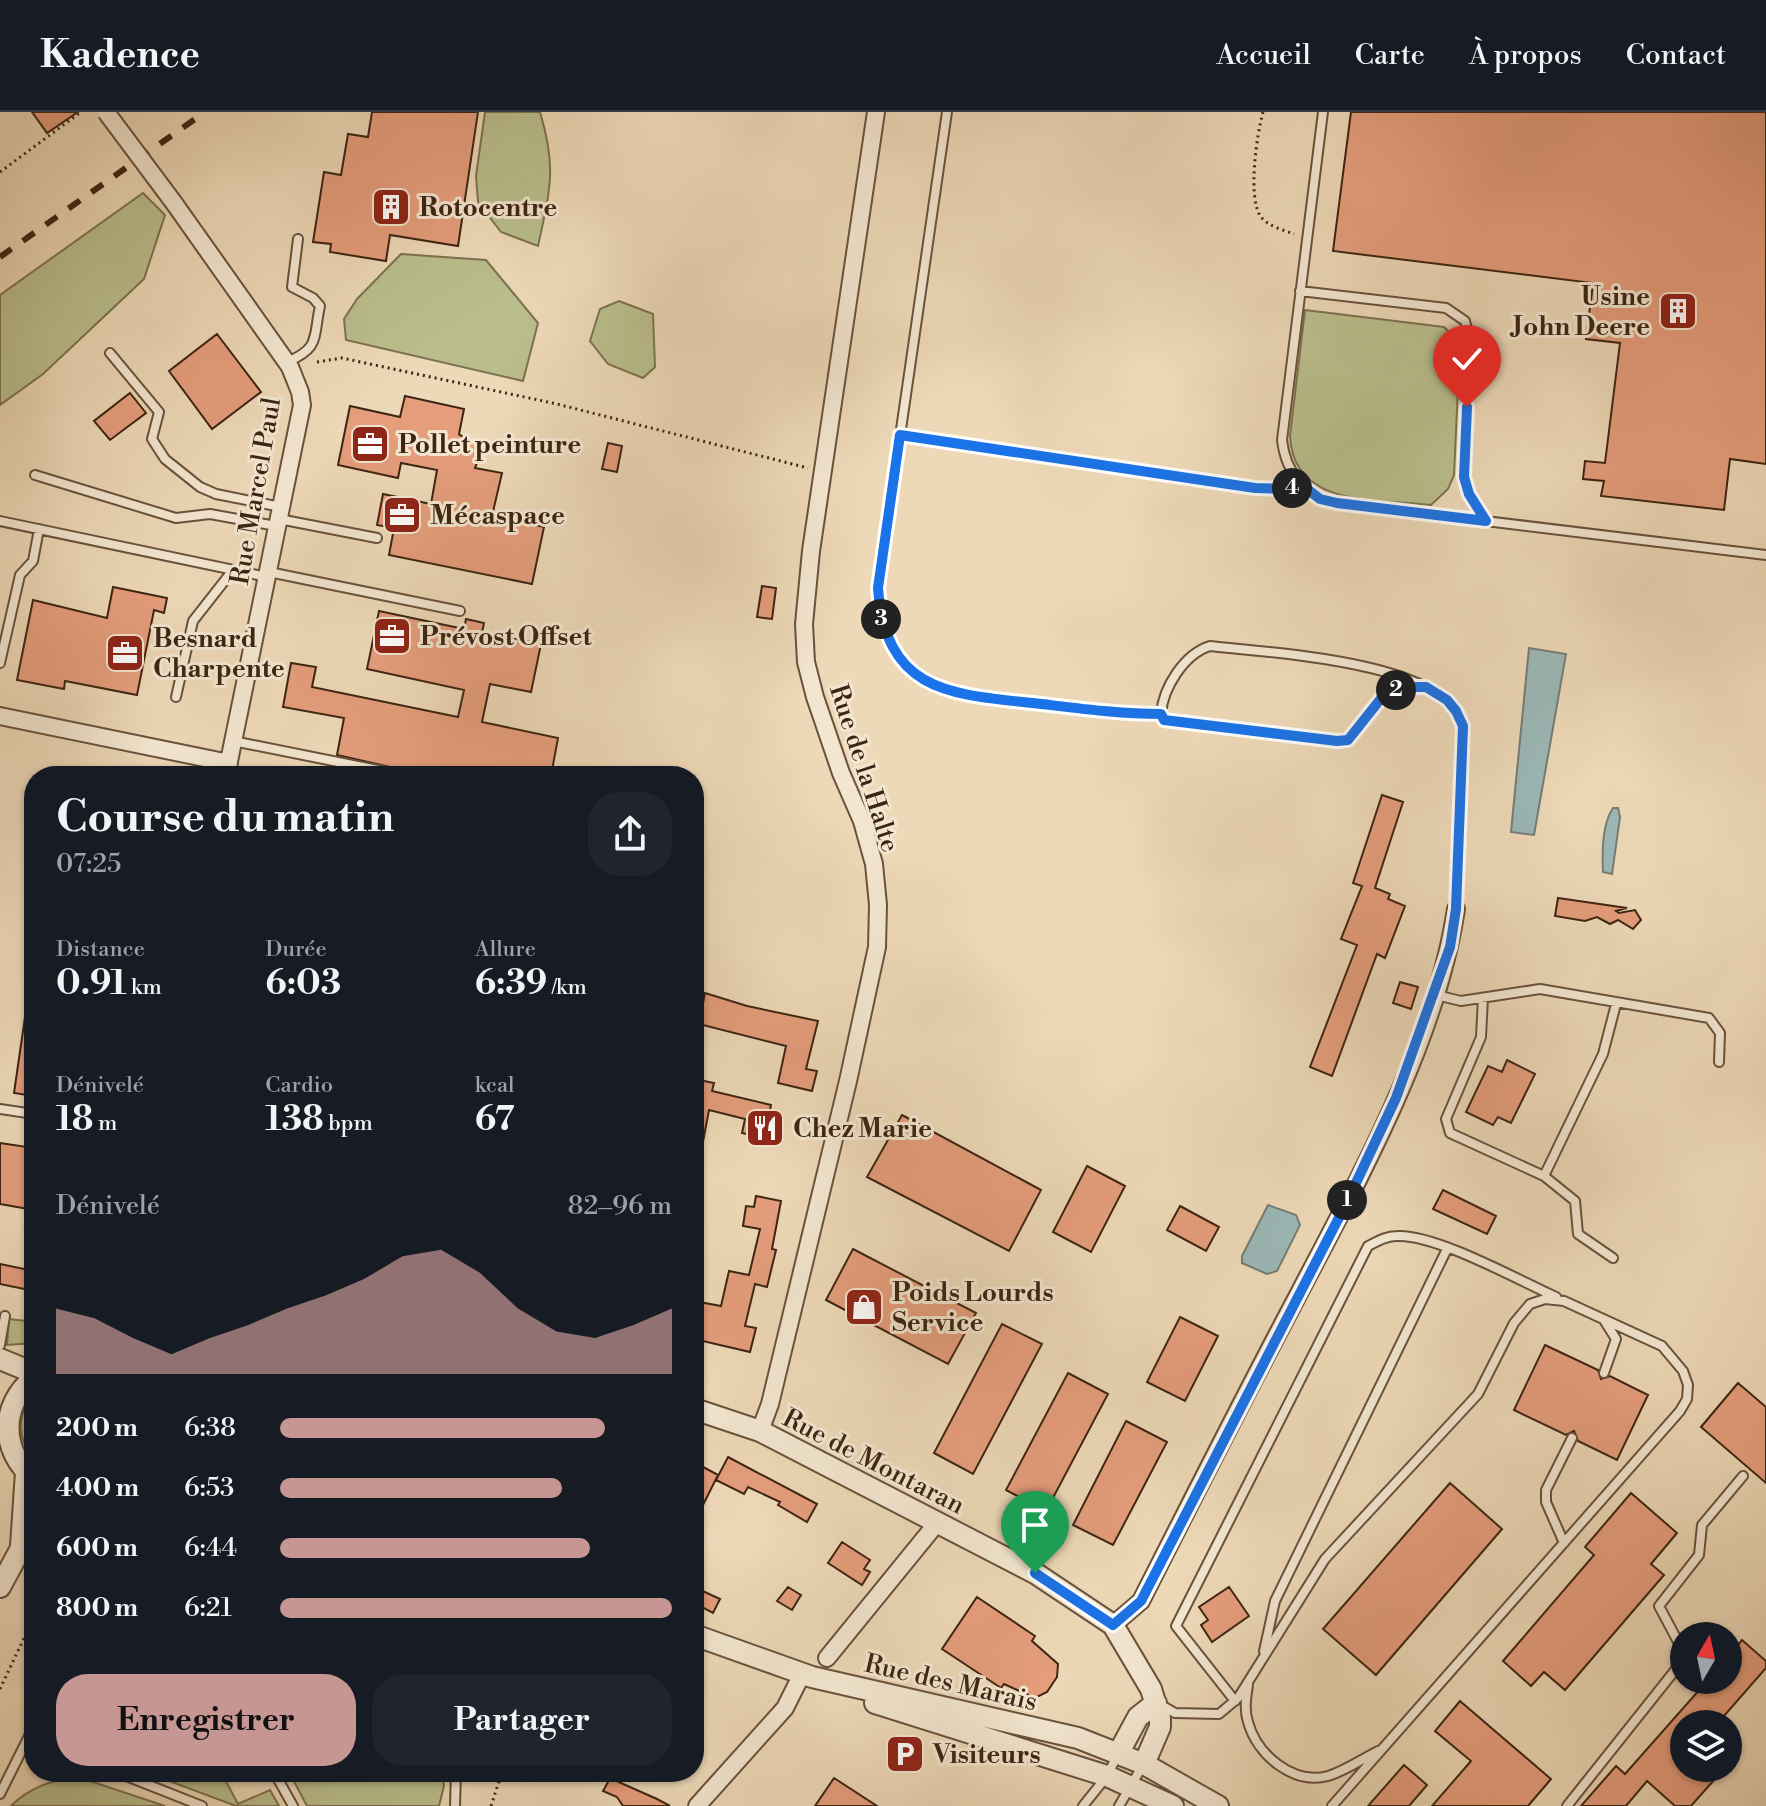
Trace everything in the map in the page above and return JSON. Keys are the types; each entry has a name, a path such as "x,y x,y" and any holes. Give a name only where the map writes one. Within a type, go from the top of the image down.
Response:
{"street":[{"name":"Rue Marcel Paul","path":"106,112 288,364 300,392 302,405 229,766"},
{"name":"Rue de la Halte","path":"760,1431 770,1404 841,1112 877,947 878,905 874,864 862,821 841,773 815,697 806,662 804,624 822,473 876,112"},
{"path":"0,716 211,766"},
{"path":"1113,1625 1141,1601 1347,1202 1396,1098 1435,995 1450,947 1456,909"},
{"path":"0,1359 24,1371"},
{"path":"24,1385 6,1396 10,1447 24,1467"},
{"name":"Rue de Montaran","path":"704,1412 760,1431 1035,1573 1113,1625 1156,1703"},
{"path":"21,1546 24,1522"},
{"path":"827,1658 937,1523"},
{"path":"0,1587 24,1542"},
{"name":"Rue des Marais","path":"704,1639 881,1706 1107,1776"},
{"path":"697,1806 785,1708 807,1676"},
{"name":"Rue des Marais","path":"807,1676 1078,1738 1118,1754"},
{"path":"1144,1764 1160,1727 1156,1703 1138,1717 1118,1754 1144,1764 1218,1806"},
{"path":"1107,1776 1173,1806"}],"lane":[{"path":"947,112 878,588 884,631 891,647 902,660 928,682 963,695 1123,714 1161,714"},
{"path":"1323,112 1282,440 1286,463 1298,482 1320,499 1337,503 1766,555"},
{"path":"288,364 307,353 312,346 320,306 313,298 292,287 298,239"},
{"path":"1300,291 1446,308 1465,321 1469,337 1464,477 1469,494 1486,521"},
{"path":"110,353 159,412 152,439 165,459 208,491 279,517 377,538"},
{"path":"900,435 1255,488 1291,489 1298,482"},
{"path":"35,475 176,518 210,514 279,517"},
{"path":"0,521 233,570 460,611"},
{"path":"0,663 20,575 33,561 39,529"},
{"path":"176,697 193,621 233,570"},
{"path":"1426,687 1402,687 1383,696 1348,740 1164,720 1161,714 1166,690 1194,654 1210,646 1380,668 1426,687 1447,700 1463,726 1456,909"},
{"path":"233,741 358,766"},
{"path":"1435,995 1461,1001 1540,989 1709,1018 1720,1033 1719,1062"},
{"path":"1483,998 1481,1037 1446,1119 1450,1133 1544,1176 1575,1201 1578,1234 1613,1258"},
{"path":"1544,1176 1603,1054 1616,1004"},
{"path":"0,1109 24,1113"},
{"path":"1235,1701 1176,1626 1368,1246 1383,1238 1400,1236 1447,1249 1662,1346 1683,1371 1688,1385 1687,1399 1680,1411 1332,1806"},
{"path":"1263,1658 1275,1601 1447,1249"},
{"path":"1156,1703 1175,1713 1219,1714 1235,1701 1325,1559 1478,1394 1521,1312 1530,1304 1545,1299 1564,1301"},
{"path":"0,1345 5,1316"},
{"path":"1602,1318 1616,1339 1604,1373"},
{"path":"1564,1543 1546,1502 1546,1490 1572,1438"},
{"path":"1670,1628 1659,1606 1699,1555 1702,1525 1743,1476"},
{"path":"1567,1806 1670,1674"},
{"path":"1249,1681 1246,1702 1248,1725 1264,1751 1283,1769 1297,1776 1328,1776 1380,1749"},
{"path":"0,1794 24,1746"},
{"path":"1083,1806 1107,1776 1118,1754"},
{"path":"1119,1806 1144,1764"},
{"path":"142,1782 202,1806"},
{"path":"280,1782 293,1806"},
{"path":"455,1806 456,1782"}],"path":[{"path":"0,172 81,112"},
{"path":"1263,112 1256,147 1255,198 1260,216 1270,224 1307,239"},
{"path":"288,364 342,358 557,404 788,461 822,473"},
{"path":"0,1689 24,1638"},
{"path":"491,1806 499,1782"}],"green space":[{"path":"485,112 540,112 549,149 550,179 538,246 501,232 478,202 476,176"},
{"path":"143,193 165,215 144,279 43,374 0,405 0,295"},
{"path":"401,254 486,260 538,323 523,381 346,340 344,319 357,299"},
{"path":"619,301 653,314 655,367 643,378 608,364 590,341 600,309"},
{"path":"1305,310 1444,327 1460,343 1454,475 1448,489 1431,505 1364,500 1342,495 1322,488 1306,476 1295,459 1290,436"},
{"path":"9,1319 24,1321 24,1344 7,1345"},
{"path":"24,1410 24,1443 21,1426"},
{"path":"53,1782 93,1782 165,1806 11,1806"},
{"path":"172,1782 226,1782 238,1804 270,1790 279,1806 236,1806"},
{"path":"294,1782 443,1782 439,1806 307,1806"}],"water":[{"path":"1529,648 1566,654 1534,835 1511,832"},
{"path":"1613,808 1618,808 1620,817 1612,874 1603,872 1603,856 1605,830"},
{"path":"1268,1205 1296,1215 1300,1225 1277,1271 1267,1274 1242,1263 1242,1256"}],"building":[{"path":"32,112 78,112 47,133"},
{"name":"Rotocentre","path":"372,112 478,112 458,246 390,235 386,261 330,252 331,244 313,242 324,172 341,175 348,134 368,137"},
{"name":"Usine John Deere","path":"1351,112 1766,112 1766,464 1730,459 1724,510 1601,496 1604,481 1583,479 1585,461 1605,463 1620,343 1586,339 1593,283 1333,251"},
{"path":"217,334 261,392 212,429 169,371"},
{"path":"130,393 146,413 110,440 94,421"},
{"path":"405,396 464,409 459,434 470,442 485,443 475,468 502,473 492,516 544,527 532,584 389,555 394,528 377,525 383,494 431,504 437,470 401,463 398,478 338,465 350,406 400,417"},
{"path":"608,443 622,446 617,472 602,469"},
{"path":"762,586 776,588 772,619 757,617"},
{"path":"113,587 167,598 164,613 154,610 137,695 65,681 64,689 17,680 33,600 107,618"},
{"path":"379,611 464,629 466,619 484,623 482,633 541,644 531,692 490,684 482,722 558,738 553,766 386,766 337,755 344,718 283,707 291,663 316,667 312,687 458,717 464,690 367,669"},
{"path":"1382,795 1403,802 1375,888 1390,894 1388,899 1405,906 1385,958 1377,954 1332,1076 1310,1067 1357,945 1341,939 1362,886 1353,883"},
{"path":"1558,898 1627,908 1616,911 1619,913 1635,910 1641,920 1633,929 1618,920 1610,924 1597,917 1585,921 1555,916"},
{"path":"1400,982 1418,987 1411,1009 1393,1003"},
{"path":"705,993 747,1006 818,1021 806,1069 817,1071 812,1091 778,1083 786,1046 704,1025"},
{"path":"24,1024 24,1094 14,1093"},
{"path":"1507,1060 1535,1074 1511,1123 1498,1117 1493,1125 1466,1112 1488,1066 1502,1072"},
{"path":"704,1081 714,1083 712,1091 771,1105 769,1114 776,1116 771,1140 742,1133 745,1119 709,1110 704,1136"},
{"path":"902,1115 1041,1190 1009,1251 867,1177"},
{"path":"0,1143 24,1147 24,1208 0,1204"},
{"path":"1087,1166 1125,1186 1091,1252 1053,1232"},
{"path":"1443,1190 1496,1216 1487,1234 1433,1209"},
{"path":"756,1196 781,1201 772,1249 776,1250 767,1287 755,1284 745,1326 756,1328 750,1352 704,1341 704,1303 721,1306 729,1271 749,1275 760,1229 743,1226 746,1206 754,1207"},
{"path":"1180,1206 1219,1227 1206,1251 1167,1230"},
{"path":"853,1249 976,1313 948,1364 826,1300"},
{"path":"0,1264 24,1269 24,1289 0,1284"},
{"path":"1180,1317 1218,1336 1185,1401 1147,1382"},
{"path":"1002,1324 1042,1344 973,1474 934,1453"},
{"path":"1545,1345 1598,1370 1601,1379 1610,1376 1648,1395 1617,1460 1578,1441 1574,1431 1566,1435 1514,1410"},
{"path":"1068,1373 1108,1394 1046,1511 1006,1490"},
{"path":"1738,1383 1766,1407 1766,1483 1701,1427"},
{"path":"1126,1421 1167,1442 1113,1545 1073,1525"},
{"path":"728,1457 817,1504 807,1522 778,1505 780,1502 748,1487 744,1494 716,1480"},
{"path":"704,1467 718,1475 704,1503"},
{"path":"1450,1483 1502,1529 1376,1675 1323,1629"},
{"path":"1631,1493 1677,1533 1651,1564 1664,1575 1565,1690 1544,1672 1531,1686 1503,1661 1594,1555 1585,1547"},
{"path":"842,1542 870,1560 864,1569 870,1572 862,1585 828,1563"},
{"path":"788,1587 801,1595 792,1610 777,1601"},
{"path":"1229,1587 1249,1616 1212,1642 1201,1625 1208,1620 1199,1607"},
{"path":"704,1592 720,1599 713,1613 704,1608"},
{"path":"977,1597 1035,1636 1032,1641 1058,1664 1057,1677 1047,1692 1035,1698 1004,1684 1001,1688 942,1649"},
{"path":"1742,1640 1766,1661 1766,1668 1729,1710 1682,1710 1696,1694 1742,1694"},
{"path":"1460,1701 1551,1779 1528,1806 1432,1806 1471,1761 1435,1731"},
{"path":"1670,1723 1670,1782 1712,1782 1691,1806 1675,1806 1647,1781 1626,1806 1581,1806 1616,1766 1625,1774"},
{"path":"1404,1765 1427,1785 1409,1806 1368,1806"},
{"path":"834,1778 877,1806 815,1806"},
{"path":"608,1782 619,1782 670,1806 623,1806 617,1797 603,1791"}],"railway":[{"path":"0,257 205,112"}],"place":[{"name":"Rotocentre","path":"391,207"},
{"name":"Usine John Deere","path":"1678,311"},
{"name":"Pollet peinture","path":"370,444"},
{"name":"Mécaspace","path":"402,515"},
{"name":"Prévost Offset","path":"392,636"},
{"name":"Besnard Charpente","path":"125,653"},
{"name":"Chez Marie","path":"765,1128"},
{"name":"Poids Lourds Service","path":"864,1307"},
{"name":"Visiteurs","path":"905,1754"}],"route":[{"path":"1035,1573 1113,1625 1141,1601 1347,1202 1396,1098 1450,947 1456,909 1463,726 1447,700 1426,687 1402,687 1383,696 1348,740 1337,741 1164,720 1161,714 1123,714 963,695 928,682 913,672 891,647 879,610 878,588 900,435 1255,488 1291,489 1298,482 1320,499 1337,503 1486,521 1469,494 1464,477 1467,407"}]}
